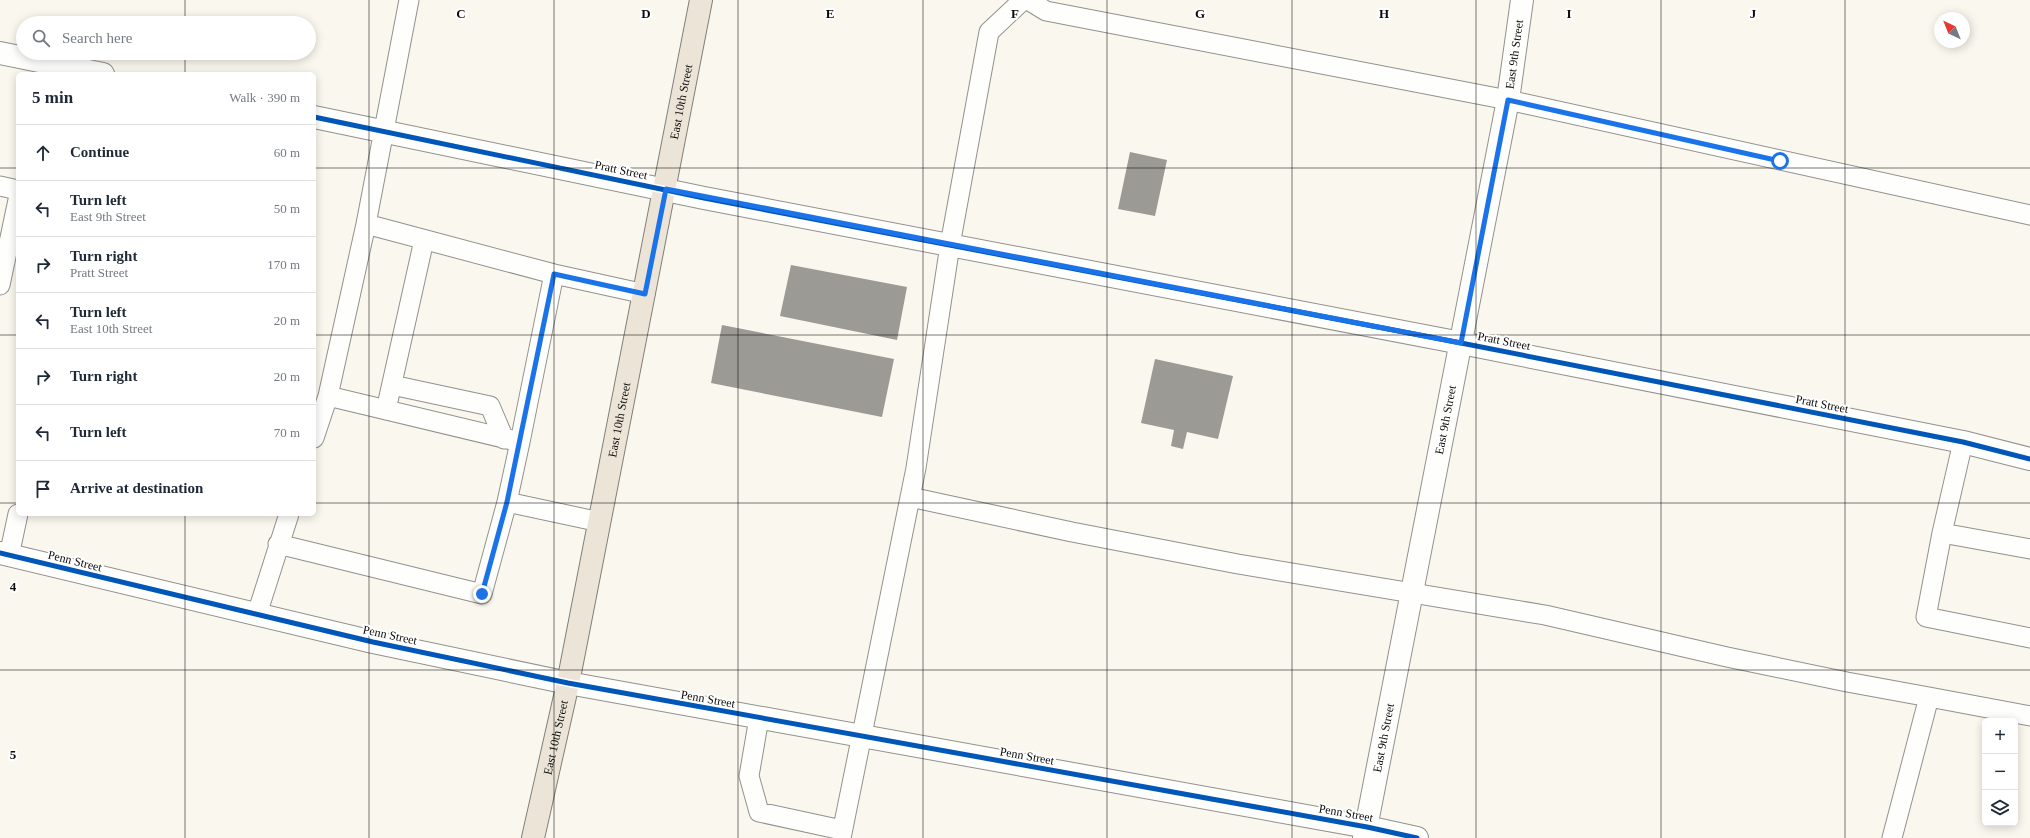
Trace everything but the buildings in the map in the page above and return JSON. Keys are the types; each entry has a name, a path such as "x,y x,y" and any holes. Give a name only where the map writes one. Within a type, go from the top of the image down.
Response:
{"main road":[{"name":"East 10th Street","path":"533,838 568,683 666,189 701,0"}],"street":[{"name":"East 9th Street","path":"1366,833 1508,100 1522,0"},
{"path":"0,53 16,56"},
{"path":"34,60 93,72"},
{"name":"Pratt Street","path":"316,117 950,245 1461,343 1963,442 2030,459"},
{"name":"Penn Street","path":"5,554 373,642 568,683 862,736 1366,833 1417,838"}],"lane":[{"path":"316,432 328,396 366,224 409,0"},
{"path":"759,718 749,776 759,812 841,834 910,497 950,245 989,32 1024,0"},
{"path":"1028,0 1046,11 1508,100 2030,214"},
{"path":"0,186 16,190"},
{"path":"0,285 16,209"},
{"path":"366,224 554,274 645,294"},
{"path":"386,410 424,240"},
{"path":"278,544 482,594 507,502 512,441 554,274"},
{"path":"392,385 490,406 512,441"},
{"path":"328,396 512,441"},
{"path":"1963,442 1942,533 1926,617 2030,638"},
{"path":"910,497 1072,532 1238,564 1545,615 1765,665 2030,716"},
{"path":"507,502 600,522"},
{"path":"5,554 17,516"},
{"path":"257,614 287,516"},
{"path":"1942,533 2030,549"},
{"path":"1892,838 1929,697"}],"cycle path":[{"path":"316,117 704,198 1461,343 1963,442 2030,459"},
{"path":"0,553 373,642 568,683 1367,827 1417,838"}],"route":[{"path":"482,594 507,502 554,274 645,294 666,189 704,198 1461,343 1508,100 1780,161"}]}
